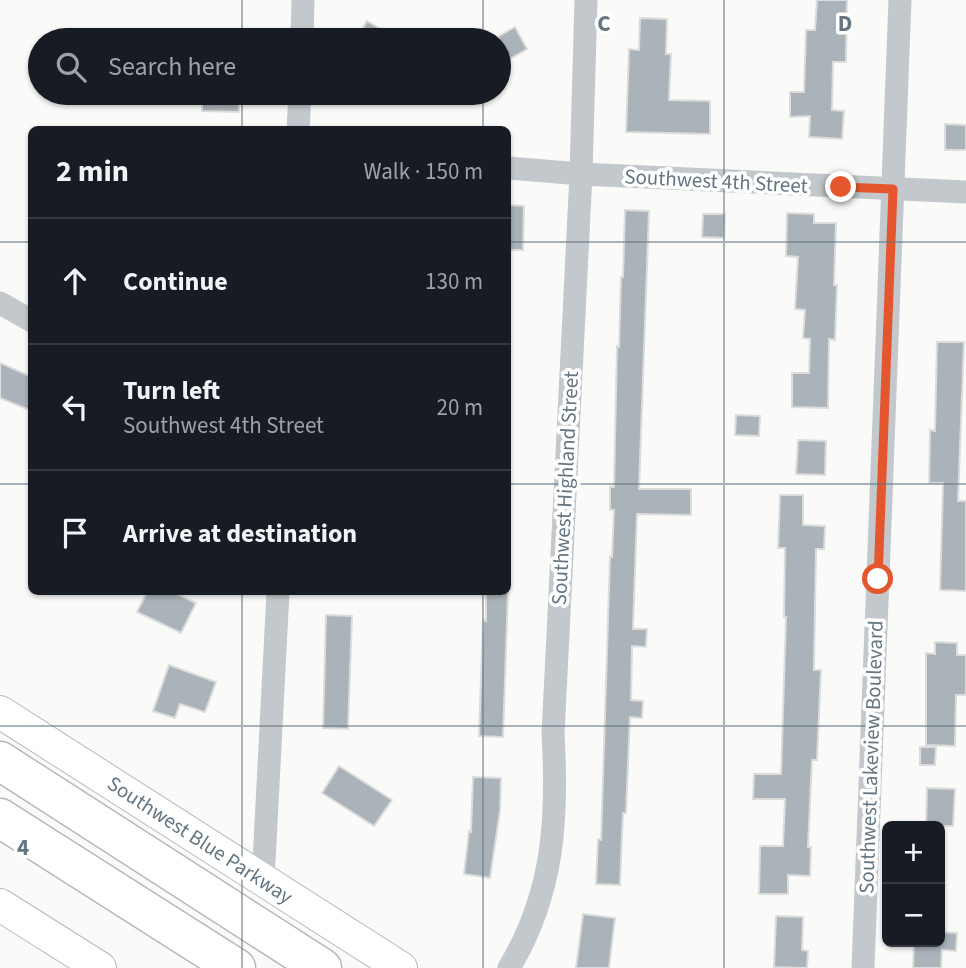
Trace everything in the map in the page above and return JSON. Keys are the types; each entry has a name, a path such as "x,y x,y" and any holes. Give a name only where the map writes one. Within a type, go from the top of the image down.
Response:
{"highway":[{"path":"0,761 323,968"},
{"path":"0,818 236,968"}],"street":[{"path":"302,28 303,0"},
{"name":"Southwest Highland Street","path":"509,968 540,903 553,837 554,720 581,174 586,0"},
{"name":"Southwest Lakeview Boulevard","path":"863,968 900,0"},
{"path":"298,126 299,105"},
{"name":"Southwest 4th Street","path":"511,169 966,192"},
{"path":"0,303 28,319"},
{"path":"263,881 278,595"},
{"name":"Southwest Blue Parkway","path":"0,712 401,968"},
{"path":"0,905 100,968"}],"building":[{"path":"817,0 847,0 846,62 833,62 832,110 844,111 842,139 809,137 810,116 790,117 790,92 804,92 806,30 815,30"},
{"path":"640,18 667,19 666,54 671,54 669,100 710,101 710,134 626,132 629,49 639,50"},
{"path":"367,21 379,28 363,28"},
{"path":"515,27 527,49 511,58 511,29"},
{"path":"202,105 239,105 239,112 202,111"},
{"path":"945,124 966,125 966,150 945,150"},
{"path":"511,205 524,206 523,250 511,250"},
{"path":"625,210 649,211 639,489 691,489 691,515 637,514 633,629 647,629 646,647 632,646 631,700 643,701 642,718 630,717 620,885 596,884 598,839 601,840 610,557 614,510 610,510 610,487 614,487 617,346 619,347"},
{"path":"787,213 814,214 814,223 836,223 835,340 829,339 828,408 792,407 792,373 809,373 810,339 803,338 805,310 795,309 798,257 786,256"},
{"path":"703,214 725,214 724,238 702,237"},
{"path":"937,342 964,342 958,501 966,501 966,591 940,590 943,483 929,483 930,430 935,431"},
{"path":"0,363 28,375 28,409 0,398"},
{"path":"736,415 760,416 759,436 735,435"},
{"path":"798,440 826,441 825,475 796,474"},
{"path":"780,495 803,495 803,525 825,526 824,549 816,549 814,670 821,670 817,760 812,760 808,847 811,847 810,876 788,875 788,894 759,894 760,846 783,846 785,799 753,799 754,774 781,774 786,617 785,548 778,548"},
{"path":"146,595 179,595 196,603 181,633 137,612"},
{"path":"486,595 508,595 503,737 479,736 483,620 486,621"},
{"path":"326,615 352,616 348,729 323,728"},
{"path":"935,642 957,643 957,655 966,655 966,695 956,695 955,746 926,745 926,653 935,654"},
{"path":"169,665 216,682 205,712 180,704 175,718 153,711"},
{"path":"920,747 936,747 935,765 920,765"},
{"path":"339,766 392,800 374,826 322,793"},
{"path":"473,777 501,778 500,811 490,878 464,874 469,831 471,832"},
{"path":"927,788 955,789 953,826 945,826 945,821 926,821"},
{"path":"583,914 615,918 609,968 576,968"},
{"path":"776,916 803,917 802,950 808,951 807,968 774,967"},
{"path":"945,932 957,933 956,951 942,950 941,968 913,968 914,947 945,947"}],"route":[{"path":"841,187 893,189 878,579"}]}
